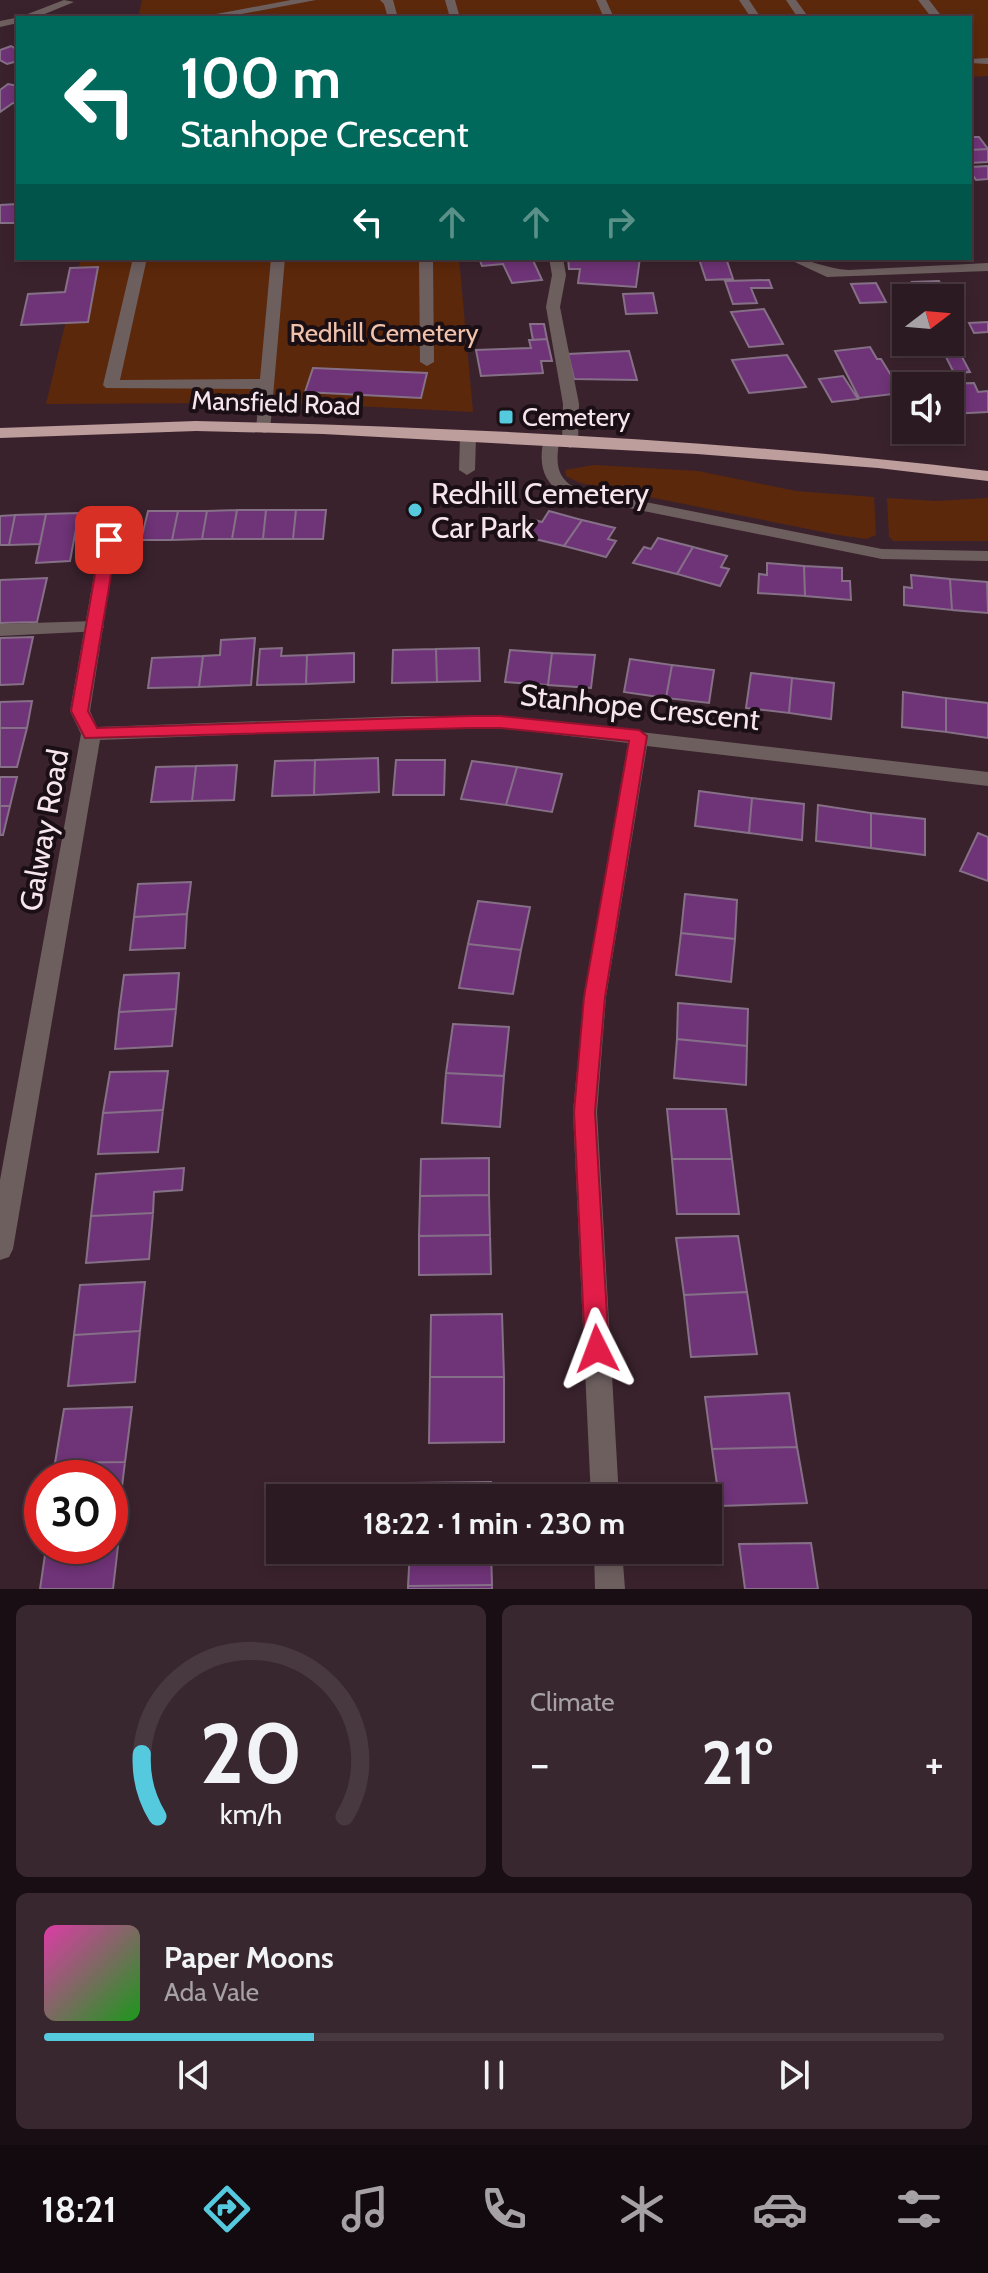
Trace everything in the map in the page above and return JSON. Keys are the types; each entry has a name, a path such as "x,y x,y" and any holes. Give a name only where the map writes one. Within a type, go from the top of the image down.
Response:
{"highway":[{"name":"Mansfield Road","path":"0,433 196,426 264,428 843,460 988,476"}],"street":[{"path":"210,16 280,2 311,0"},
{"path":"923,0 936,16"},
{"path":"30,16 69,2"},
{"path":"140,260 111,385 268,384"},
{"path":"264,428 278,260"},
{"path":"426,260 427,362"},
{"path":"556,260 559,275 553,307 571,404 570,443"},
{"path":"798,260 827,273 849,274 988,267"},
{"path":"467,470 468,437"},
{"path":"551,442 549,472 555,484 570,492 882,554 988,556"},
{"name":"Galway Road","path":"0,1249 91,734 80,711 112,518"},
{"path":"0,630 95,627"},
{"name":"Stanhope Crescent","path":"91,734 501,722 988,779"},
{"path":"604,1484 585,1112 595,997 639,736"},
{"path":"609,1564 610,1589"}],"green space":[{"path":"142,0 988,0 988,76 972,77 972,16 138,16"},
{"name":"Redhill Cemetery","path":"81,260 459,260 473,412 297,403 294,395 238,394 230,403 46,404"},
{"path":"594,465 698,471 796,491 874,497 876,535 866,539 838,535 580,483 566,476 565,470"},
{"path":"887,498 937,501 988,498 988,541 894,541 889,537"}],"building":[{"path":"11,46 16,49 16,62 7,64 0,60 0,50"},
{"path":"8,84 16,86 16,104 0,112 0,90"},
{"path":"972,137 979,137 988,149 972,150"},
{"path":"988,149 988,162 972,163 972,150"},
{"path":"988,166 988,179 976,180 972,167"},
{"path":"16,204 16,223 0,223 0,205"},
{"path":"480,260 533,260 542,280 512,283 503,264 482,266"},
{"path":"568,260 640,260 636,287 578,283 580,269 569,269"},
{"path":"699,260 727,260 733,279 706,280"},
{"path":"98,267 88,322 21,325 28,294 65,292 70,268"},
{"path":"769,280 772,288 751,288 757,303 733,304 725,281"},
{"path":"939,281 941,284 913,284"},
{"path":"876,283 886,302 860,303 851,284"},
{"path":"653,293 657,313 626,314 623,294"},
{"path":"764,309 783,344 749,347 731,312"},
{"path":"988,322 988,332 974,333 969,323"},
{"path":"530,324 544,324 547,339 533,340"},
{"path":"547,339 552,361 541,361 543,373 481,376 476,350 531,348 529,340"},
{"path":"870,347 892,377 892,394 859,398 835,351"},
{"path":"629,351 637,380 574,379 568,354"},
{"path":"787,355 806,387 749,393 732,360"},
{"path":"946,356 962,356 970,372 954,372"},
{"path":"313,368 427,373 421,398 305,392"},
{"path":"843,376 858,399 832,402 819,379"},
{"path":"964,383 974,383 978,392 988,391 988,412 964,413"},
{"path":"237,510 232,539 202,539 207,511"},
{"path":"237,510 266,510 263,539 232,539"},
{"path":"266,510 296,510 293,539 263,539"},
{"path":"296,510 326,510 323,539 293,539"},
{"path":"148,511 178,511 172,540 141,540"},
{"path":"178,511 207,511 202,539 172,540"},
{"path":"549,511 582,520 564,546 523,536 534,520 542,522"},
{"path":"79,513 70,561 36,563 46,514"},
{"path":"46,514 40,544 9,545 15,515"},
{"path":"15,515 9,545 0,545 0,516"},
{"path":"582,520 615,528 608,539 616,541 606,557 564,546"},
{"path":"658,538 693,547 677,574 633,563 644,547 651,549"},
{"path":"693,547 727,556 721,567 729,569 720,586 677,574"},
{"path":"767,563 804,566 805,596 758,593 759,574 767,575"},
{"path":"804,566 842,568 842,581 850,581 851,600 805,596"},
{"path":"911,575 950,579 952,610 904,605 904,587 912,588"},
{"path":"47,578 37,622 0,623 0,580"},
{"path":"950,579 987,582 988,613 952,610"},
{"path":"33,637 23,684 0,685 0,638"},
{"path":"255,638 251,685 199,687 203,656 220,655 221,640"},
{"path":"282,648 281,656 307,655 306,684 257,685 260,649"},
{"path":"479,648 480,681 437,682 436,649"},
{"path":"436,649 437,682 392,683 393,650"},
{"path":"510,650 552,653 548,685 505,682"},
{"path":"354,653 354,682 306,684 307,655"},
{"path":"552,653 595,655 591,688 548,685"},
{"path":"203,656 199,687 148,688 152,658"},
{"path":"630,659 672,665 666,698 624,692"},
{"path":"672,665 714,670 709,703 666,698"},
{"path":"751,673 792,678 789,713 746,708"},
{"path":"792,678 834,683 831,719 789,713"},
{"path":"903,692 946,698 946,732 902,727"},
{"path":"946,698 988,703 988,738 946,732"},
{"path":"32,701 27,728 0,728 0,702"},
{"path":"0,728 27,728 17,767 0,767"},
{"path":"378,758 379,792 314,795 315,760"},
{"path":"315,760 314,795 272,796 275,761"},
{"path":"396,760 445,760 444,795 393,795"},
{"path":"472,761 517,767 506,805 461,799"},
{"path":"237,765 234,800 192,801 196,766"},
{"path":"196,766 192,801 151,802 156,767"},
{"path":"517,767 562,774 552,812 506,805"},
{"path":"0,777 17,777 10,806 0,806"},
{"path":"699,791 752,798 749,833 695,826"},
{"path":"752,798 804,804 802,840 749,833"},
{"path":"818,805 871,813 871,848 816,841"},
{"path":"0,806 10,806 3,835 0,835"},
{"path":"871,813 925,819 925,855 871,848"},
{"path":"978,833 988,837 988,881 960,871"},
{"path":"191,882 187,914 134,917 138,884"},
{"path":"685,894 737,900 735,939 681,933"},
{"path":"478,901 530,907 521,950 468,944"},
{"path":"187,914 185,948 130,950 134,917"},
{"path":"681,933 735,939 731,982 676,975"},
{"path":"468,944 521,950 513,994 459,988"},
{"path":"179,973 176,1009 119,1012 124,975"},
{"path":"678,1003 748,1009 747,1046 677,1039"},
{"path":"176,1009 172,1046 115,1049 119,1012"},
{"path":"453,1024 509,1027 504,1076 446,1073"},
{"path":"677,1039 747,1046 746,1085 674,1078"},
{"path":"168,1071 163,1110 103,1113 110,1072"},
{"path":"446,1073 504,1076 500,1127 442,1123"},
{"path":"667,1109 726,1109 732,1159 672,1159"},
{"path":"163,1110 158,1152 98,1154 103,1113"},
{"path":"489,1158 489,1195 420,1196 421,1159"},
{"path":"672,1159 732,1159 739,1214 677,1214"},
{"path":"184,1168 182,1190 154,1192 153,1213 91,1216 96,1174"},
{"path":"489,1195 490,1235 419,1236 420,1196"},
{"path":"153,1213 149,1259 86,1263 91,1216"},
{"path":"490,1235 491,1274 419,1275 419,1236"},
{"path":"738,1236 747,1292 684,1295 676,1238"},
{"path":"145,1282 140,1331 74,1335 80,1285"},
{"path":"747,1292 757,1354 691,1357 684,1295"},
{"path":"502,1314 504,1377 430,1377 431,1315"},
{"path":"140,1331 135,1382 68,1386 74,1335"},
{"path":"430,1377 504,1377 504,1442 429,1443"},
{"path":"789,1393 797,1447 712,1449 705,1397"},
{"path":"132,1407 125,1460 56,1460 64,1409"},
{"path":"797,1447 807,1503 722,1506 722,1484 717,1484 712,1449"},
{"path":"491,1482 491,1484 411,1484"},
{"path":"811,1543 818,1589 745,1589 739,1544"},
{"path":"44,1564 116,1564 113,1589 40,1589"},
{"path":"409,1564 491,1564 492,1585 408,1586"},
{"path":"492,1585 492,1589 408,1589 408,1586"}],"place":[{"name":"Cemetery","path":"506,417"},
{"name":"Redhill Cemetery Car Park","path":"415,510"}],"route":[{"path":"109,540 80,711 91,734 407,722 501,722 639,736 595,997 585,1112 597,1349"}]}
